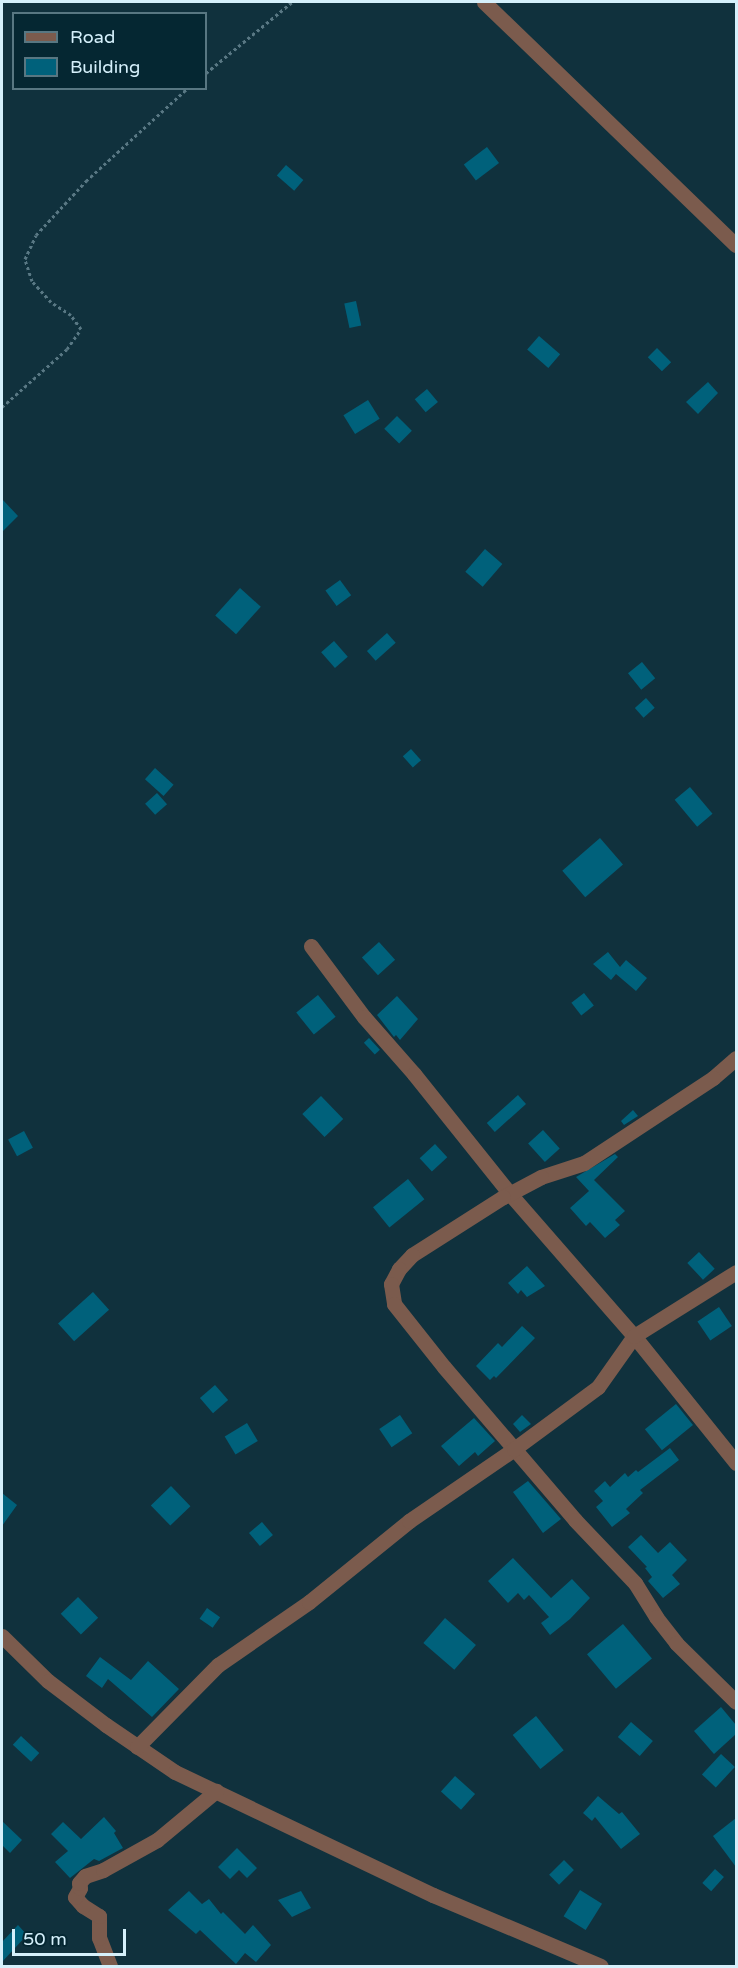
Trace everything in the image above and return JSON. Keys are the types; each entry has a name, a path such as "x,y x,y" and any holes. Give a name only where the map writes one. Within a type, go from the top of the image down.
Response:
{"street":[{"path":"484,2 736,245"},
{"path":"312,946 364,1017 414,1074 510,1194 634,1336 736,1463"},
{"path":"736,1058 713,1078 584,1163 541,1177 412,1255 399,1269 391,1284 394,1305 409,1324 575,1521 635,1583 656,1617 676,1643 736,1702"},
{"path":"137,1747 218,1665 309,1602 409,1521 514,1449 598,1387 634,1336 736,1272"},
{"path":"2,1636 48,1681 137,1747 175,1772 433,1895 601,1966"},
{"path":"110,1966 99,1938 99,1916 83,1906 75,1897 80,1888 79,1883 85,1876 103,1870 157,1840 216,1791"}],"path":[{"path":"207,72 292,2"},
{"path":"2,407 67,349 81,329 71,315 51,302 32,281 25,259 36,235 86,181 186,90"}],"building":[{"path":"487,147 499,163 476,180 464,164"},
{"path":"286,165 303,180 294,191 277,176"},
{"path":"356,301 361,325 349,328 344,303"},
{"path":"539,336 560,354 548,368 527,350"},
{"path":"657,348 671,362 662,371 648,357"},
{"path":"708,382 718,393 698,414 686,402"},
{"path":"427,389 438,402 426,412 415,399"},
{"path":"368,400 380,419 355,434 343,415"},
{"path":"397,416 412,431 399,444 384,429"},
{"path":"2,499 18,516 2,532"},
{"path":"485,549 502,564 483,587 465,572"},
{"path":"340,580 351,595 337,606 325,591"},
{"path":"240,588 261,607 236,634 215,615"},
{"path":"387,633 396,643 376,661 367,651"},
{"path":"334,641 348,657 335,668 321,652"},
{"path":"642,662 655,678 641,690 628,673"},
{"path":"646,698 655,708 644,718 635,708"},
{"path":"411,749 421,760 413,768 403,756"},
{"path":"155,768 174,785 164,796 145,779"},
{"path":"690,787 712,814 697,827 675,800"},
{"path":"157,793 167,804 155,815 145,804"},
{"path":"600,838 623,864 585,897 562,871"},
{"path":"379,942 395,960 378,975 362,957"},
{"path":"608,952 620,967 626,960 647,978 636,991 616,974 611,980 593,964"},
{"path":"584,993 594,1006 581,1015 571,1003"},
{"path":"318,995 336,1017 314,1034 296,1013"},
{"path":"397,996 418,1019 400,1040 396,1035 394,1037 377,1015"},
{"path":"369,1038 380,1050 375,1054 364,1043"},
{"path":"518,1095 526,1104 495,1132 487,1123"},
{"path":"321,1096 343,1119 325,1137 302,1114"},
{"path":"633,1110 638,1116 624,1125 621,1121"},
{"path":"543,1130 560,1149 545,1162 528,1143"},
{"path":"24,1131 33,1148 17,1156 8,1139"},
{"path":"435,1144 447,1157 432,1171 420,1158"},
{"path":"615,1154 618,1157 594,1180 625,1211 615,1220 620,1225 605,1238 590,1222 586,1226 570,1208 589,1191 576,1177"},
{"path":"408,1179 424,1199 389,1228 373,1207"},
{"path":"699,1252 715,1269 703,1280 687,1263"},
{"path":"527,1266 545,1286 527,1297 521,1290 518,1294 508,1283"},
{"path":"93,1292 109,1310 74,1341 58,1323"},
{"path":"719,1307 732,1326 710,1341 697,1322"},
{"path":"522,1326 535,1338 496,1378 494,1376 490,1380 476,1366 498,1343 502,1347"},
{"path":"215,1385 228,1400 213,1413 200,1398"},
{"path":"676,1404 693,1425 662,1450 645,1429"},
{"path":"400,1415 412,1433 392,1447 379,1429"},
{"path":"522,1415 531,1424 520,1432 513,1424"},
{"path":"474,1418 495,1441 478,1456 475,1452 459,1466 441,1446"},
{"path":"247,1423 258,1441 236,1454 225,1436"},
{"path":"670,1448 679,1460 640,1490 643,1493 626,1509 630,1513 612,1527 596,1507 603,1501 594,1491 605,1481 610,1487 625,1473 628,1477 636,1470 638,1472"},
{"path":"528,1481 561,1519 543,1533 513,1492"},
{"path":"171,1486 190,1506 170,1526 151,1505"},
{"path":"2,1493 17,1505 2,1526"},
{"path":"262,1522 273,1535 260,1546 249,1533"},
{"path":"641,1535 658,1553 670,1542 687,1560 672,1575 680,1584 663,1598 648,1581 652,1577 645,1568 647,1567 628,1547"},
{"path":"513,1558 551,1598 572,1579 590,1598 570,1619 550,1635 541,1623 549,1617 529,1595 524,1600 518,1593 508,1603 488,1581"},
{"path":"78,1597 98,1618 81,1635 61,1614"},
{"path":"207,1608 220,1617 213,1628 200,1619"},
{"path":"445,1618 476,1645 454,1670 423,1643"},
{"path":"623,1624 652,1658 616,1689 587,1654"},
{"path":"100,1657 131,1680 148,1661 179,1689 152,1717 108,1679 102,1688 86,1676"},
{"path":"721,1707 736,1725 736,1734 714,1754 694,1731"},
{"path":"536,1716 564,1750 540,1769 513,1735"},
{"path":"631,1722 653,1741 640,1756 618,1737"},
{"path":"21,1736 39,1753 31,1762 13,1745"},
{"path":"721,1754 735,1767 716,1787 702,1774"},
{"path":"455,1776 475,1794 461,1810 441,1792"},
{"path":"598,1796 619,1814 622,1812 640,1834 621,1849 595,1817 592,1821 583,1813"},
{"path":"104,1817 116,1831 114,1833 123,1848 99,1861 94,1859 70,1878 55,1862 68,1851 51,1834 63,1822 81,1839"},
{"path":"736,1818 736,1867 713,1836"},
{"path":"2,1821 22,1840 10,1853 2,1845"},
{"path":"237,1848 257,1868 247,1878 239,1870 230,1879 218,1867"},
{"path":"564,1860 574,1870 559,1885 549,1875"},
{"path":"715,1869 724,1877 711,1891 702,1883"},
{"path":"580,1890 602,1904 586,1930 564,1916"},
{"path":"189,1891 202,1904 209,1899 221,1914 223,1912 245,1934 253,1925 271,1945 256,1962 245,1953 236,1964 200,1930 196,1934 168,1910"},
{"path":"301,1891 311,1908 292,1917 278,1900"},
{"path":"18,1925 27,1935 2,1962 2,1942"}]}
